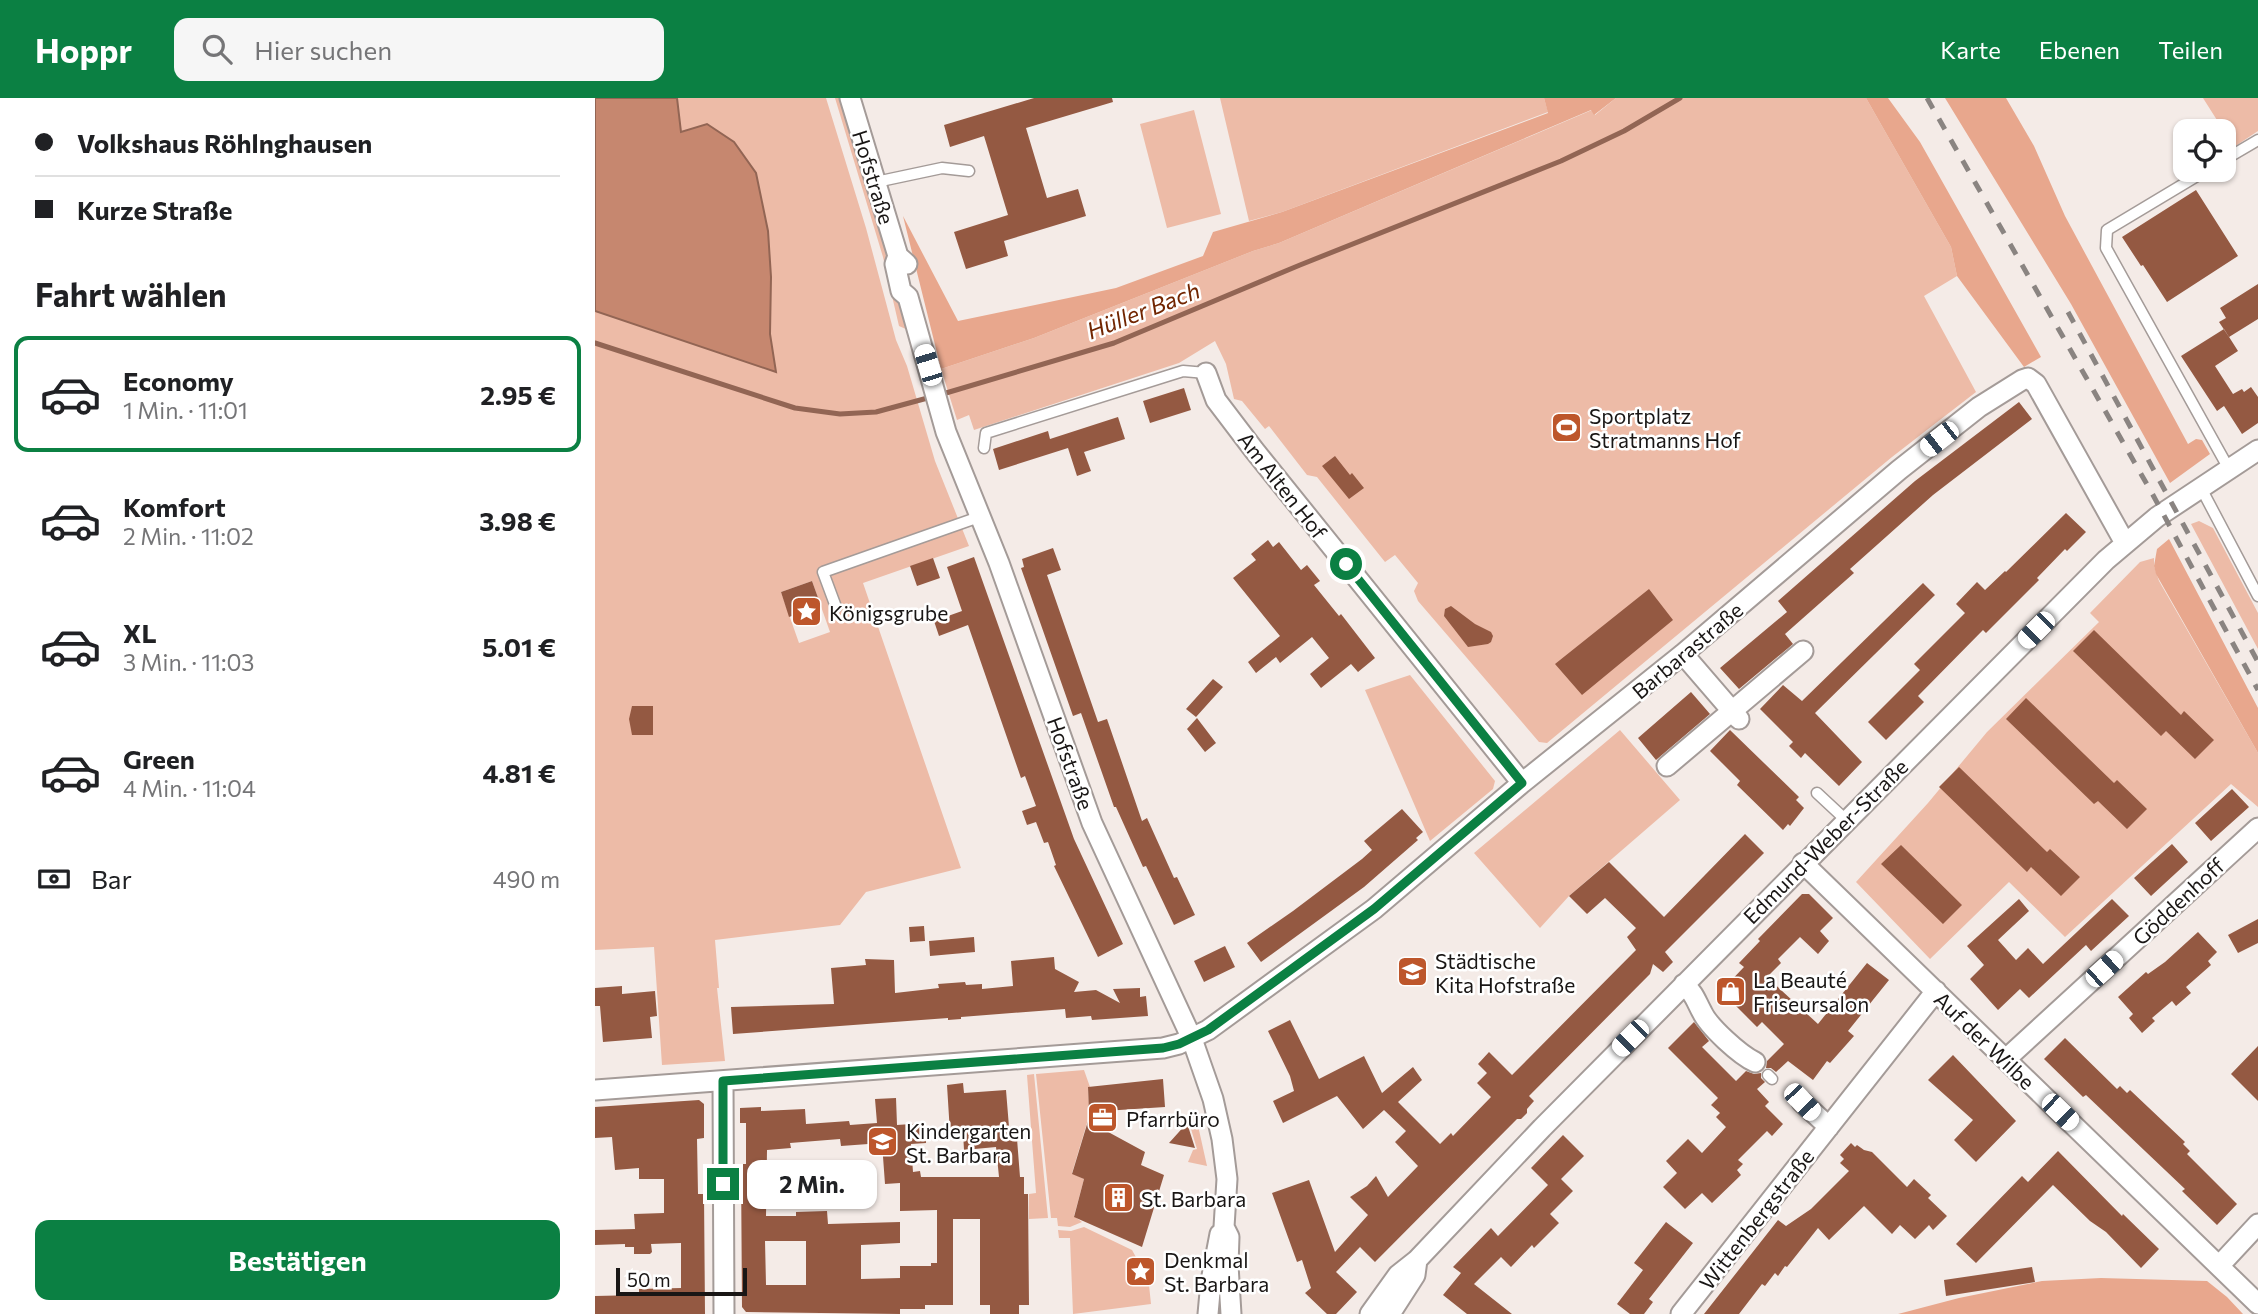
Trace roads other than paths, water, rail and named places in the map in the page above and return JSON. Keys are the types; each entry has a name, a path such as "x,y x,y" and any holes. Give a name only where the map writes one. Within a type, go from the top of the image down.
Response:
{"street":[{"name":"Hofstraße","path":"850,98 898,256 906,262 912,289 908,297 943,418 999,564 1092,823 1192,1039 1213,1099 1227,1179 1224,1227 1217,1238 1208,1314"},
{"name":"Am Alten Hof","path":"1206,373 1216,400 1254,450 1522,783"},
{"name":"Barbarastraße","path":"595,1090 1163,1048 1192,1039 1374,909 1522,783 1683,654 1899,470 1979,407 2022,380 2028,378 2036,384 2125,543"},
{"name":"Edmund-Weber-Straße","path":"1370,1314 1398,1275 1417,1260 1514,1157 1803,863 2125,543 2157,517 2258,450"},
{"path":"1667,766 1736,715 1803,651"},
{"path":"1683,654 1736,715"},
{"name":"Göddenhoff","path":"2006,1059 2258,828"},
{"name":"Auf der Wilbe","path":"1803,863 2258,1304"},
{"path":"1684,984 1697,998 1702,1013 1741,1055 1765,1072"},
{"name":"Wittenbergstraße","path":"1681,1314 1936,991"},
{"path":"723,1081 724,1314"},
{"path":"1802,1102 1829,1127"},
{"path":"2218,1266 2258,1224"},
{"name":"Hofstraße","path":"1224,1227 1229,1237 1227,1265 1232,1314"},
{"name":"Edmund-Weber-Straße","path":"1390,1314 1415,1275 1417,1260"}],"lane":[{"path":"2236,153 2258,140"},
{"path":"876,182 942,168 969,171"},
{"path":"2187,182 2107,230 2106,248 2229,469"},
{"name":"Am Alten Hof","path":"984,448 986,433 1183,371 1206,373"},
{"path":"2201,488 2258,596"},
{"path":"836,607 823,572 979,517"},
{"path":"1817,793 1846,820"}],"waterway":[{"name":"Hüller Bach","path":"595,343 795,408 840,414 876,412 1114,343 1300,265 1561,161 1624,131 1680,98"}],"railway":[{"path":"1927,98 2153,495 2258,690"},
{"path":"2068,312 2258,662"}],"place":[{"name":"Sportplatz Stratmanns Hof","path":"1566,427"},
{"name":"Königsgrube","path":"806,612"},
{"name":"Städtische Kita Hofstraße","path":"1412,972"},
{"name":"La Beauté Friseursalon","path":"1730,991"},
{"name":"Pfarrbüro","path":"1103,1118"},
{"name":"Kindergarten St. Barbara","path":"883,1142"},
{"name":"St. Barbara","path":"1118,1198"},
{"name":"Denkmal St. Barbara","path":"1141,1271"}]}
